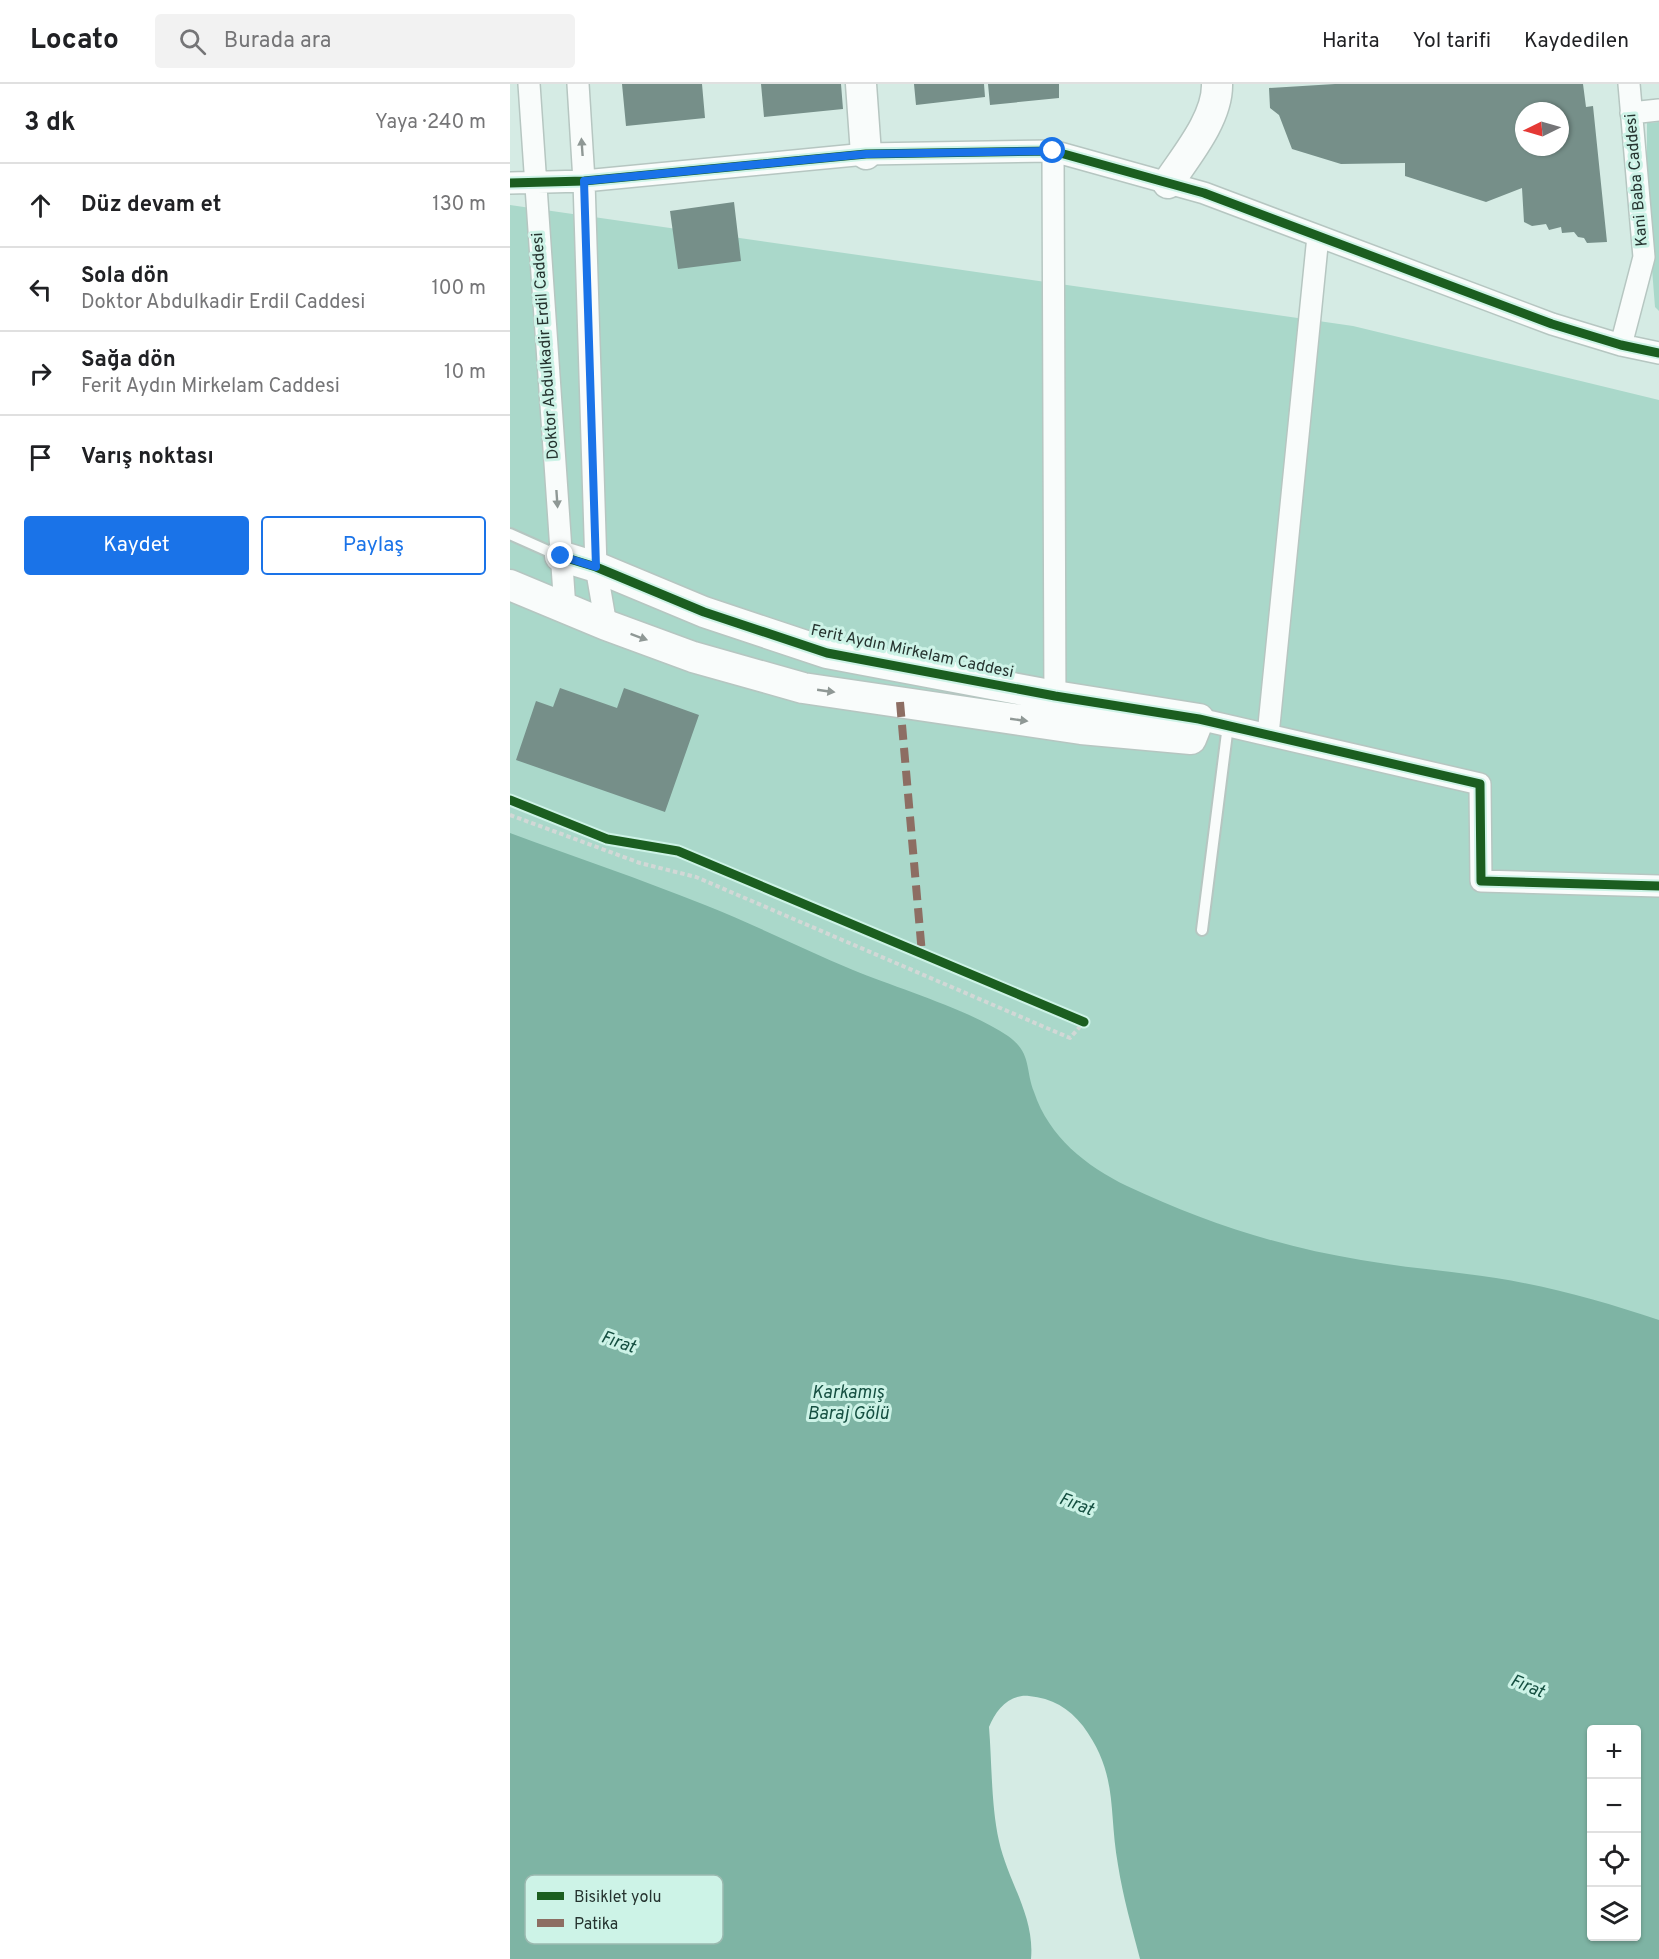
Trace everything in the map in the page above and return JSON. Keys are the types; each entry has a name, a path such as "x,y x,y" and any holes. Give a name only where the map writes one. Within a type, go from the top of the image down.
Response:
{"street":[{"name":"Doktor Abdulkadir Erdil Caddesi","path":"529,84 565,609"},
{"path":"578,84 584,181 596,567 606,625"},
{"path":"861,84 866,154"},
{"path":"1168,183 1201,135 1217,94 1216,84"},
{"name":"Kani Baba Caddesi","path":"1621,345 1644,257 1629,84"},
{"path":"1631,113 1659,110"},
{"path":"510,183 584,181 866,154 1053,151 1204,193 1552,324 1621,345 1659,353"},
{"path":"1053,151 1055,710"},
{"path":"1268,735 1318,236"},
{"name":"Ferit Aydın Mirkelam Caddesi","path":"561,556 596,567 704,612 827,652 1055,710"},
{"name":"Ferit Aydın Mirkelam Caddesi","path":"510,585 565,609 693,657 803,688 1055,710 1199,718"},
{"path":"1199,718 1480,784 1481,881 1659,886"}],"lane":[{"name":"Ferit Aydın Mirkelam Caddesi","path":"510,534 561,556"},
{"path":"1202,930 1228,725"}],"path":[{"path":"510,815 640,863 696,877 1070,1038 1084,1022 1073,1018"}],"shaded area":[{"path":"1659,122 1659,311 1655,307 1647,205 1647,123"},
{"path":"510,205 1353,326 1659,400 1659,1418 510,950"}],"water":[{"name":"Karkamış Baraj Gölü","path":"510,833 705,905 853,970 954,1008 992,1026 1016,1042 1021,1049 1041,1108 1059,1136 1097,1169 1155,1199 1241,1231 1301,1248 1378,1263 1538,1286 1659,1320 1659,1959 1140,1959 1120,1877 1110,1793 1102,1761 1083,1726 1072,1714 1053,1702 1037,1697 1022,1696 1004,1704 989,1727 996,1827 1003,1856 1025,1914 1031,1943 1031,1959 510,1959"}],"building":[{"path":"622,84 702,84 705,118 626,126"},
{"path":"761,84 841,84 843,109 764,117"},
{"path":"914,84 984,84 985,97 916,105"},
{"path":"988,84 1059,84 1059,98 990,105"},
{"path":"1335,84 1583,84 1586,107 1593,106 1607,242 1587,243 1584,238 1578,237 1574,232 1562,233 1561,227 1549,230 1546,224 1532,226 1524,222 1522,188 1486,202 1405,176 1405,163 1341,164 1292,149 1279,115 1270,108 1269,88"},
{"path":"734,202 741,261 678,269 670,211"},
{"path":"560,688 617,708 624,688 699,715 665,812 516,760 536,701 553,707"}],"marked path":[{"path":"900,702 922,954"}],"cycle path":[{"path":"510,183 584,181 866,154 1053,151 1204,193 1552,324 1621,345 1659,353"},
{"path":"560,556 596,567 704,612 827,653 1055,696 1199,719 1480,784 1481,881 1659,886"},
{"path":"510,800 607,839 678,851 1084,1022"}],"route":[{"path":"561,556 596,567 584,181 866,154 1053,151"}],"water label":[{"name":"Fırat","path":"618,1343"},
{"name":"Fırat","path":"1076,1505"},
{"name":"Fırat","path":"1527,1687"}]}
